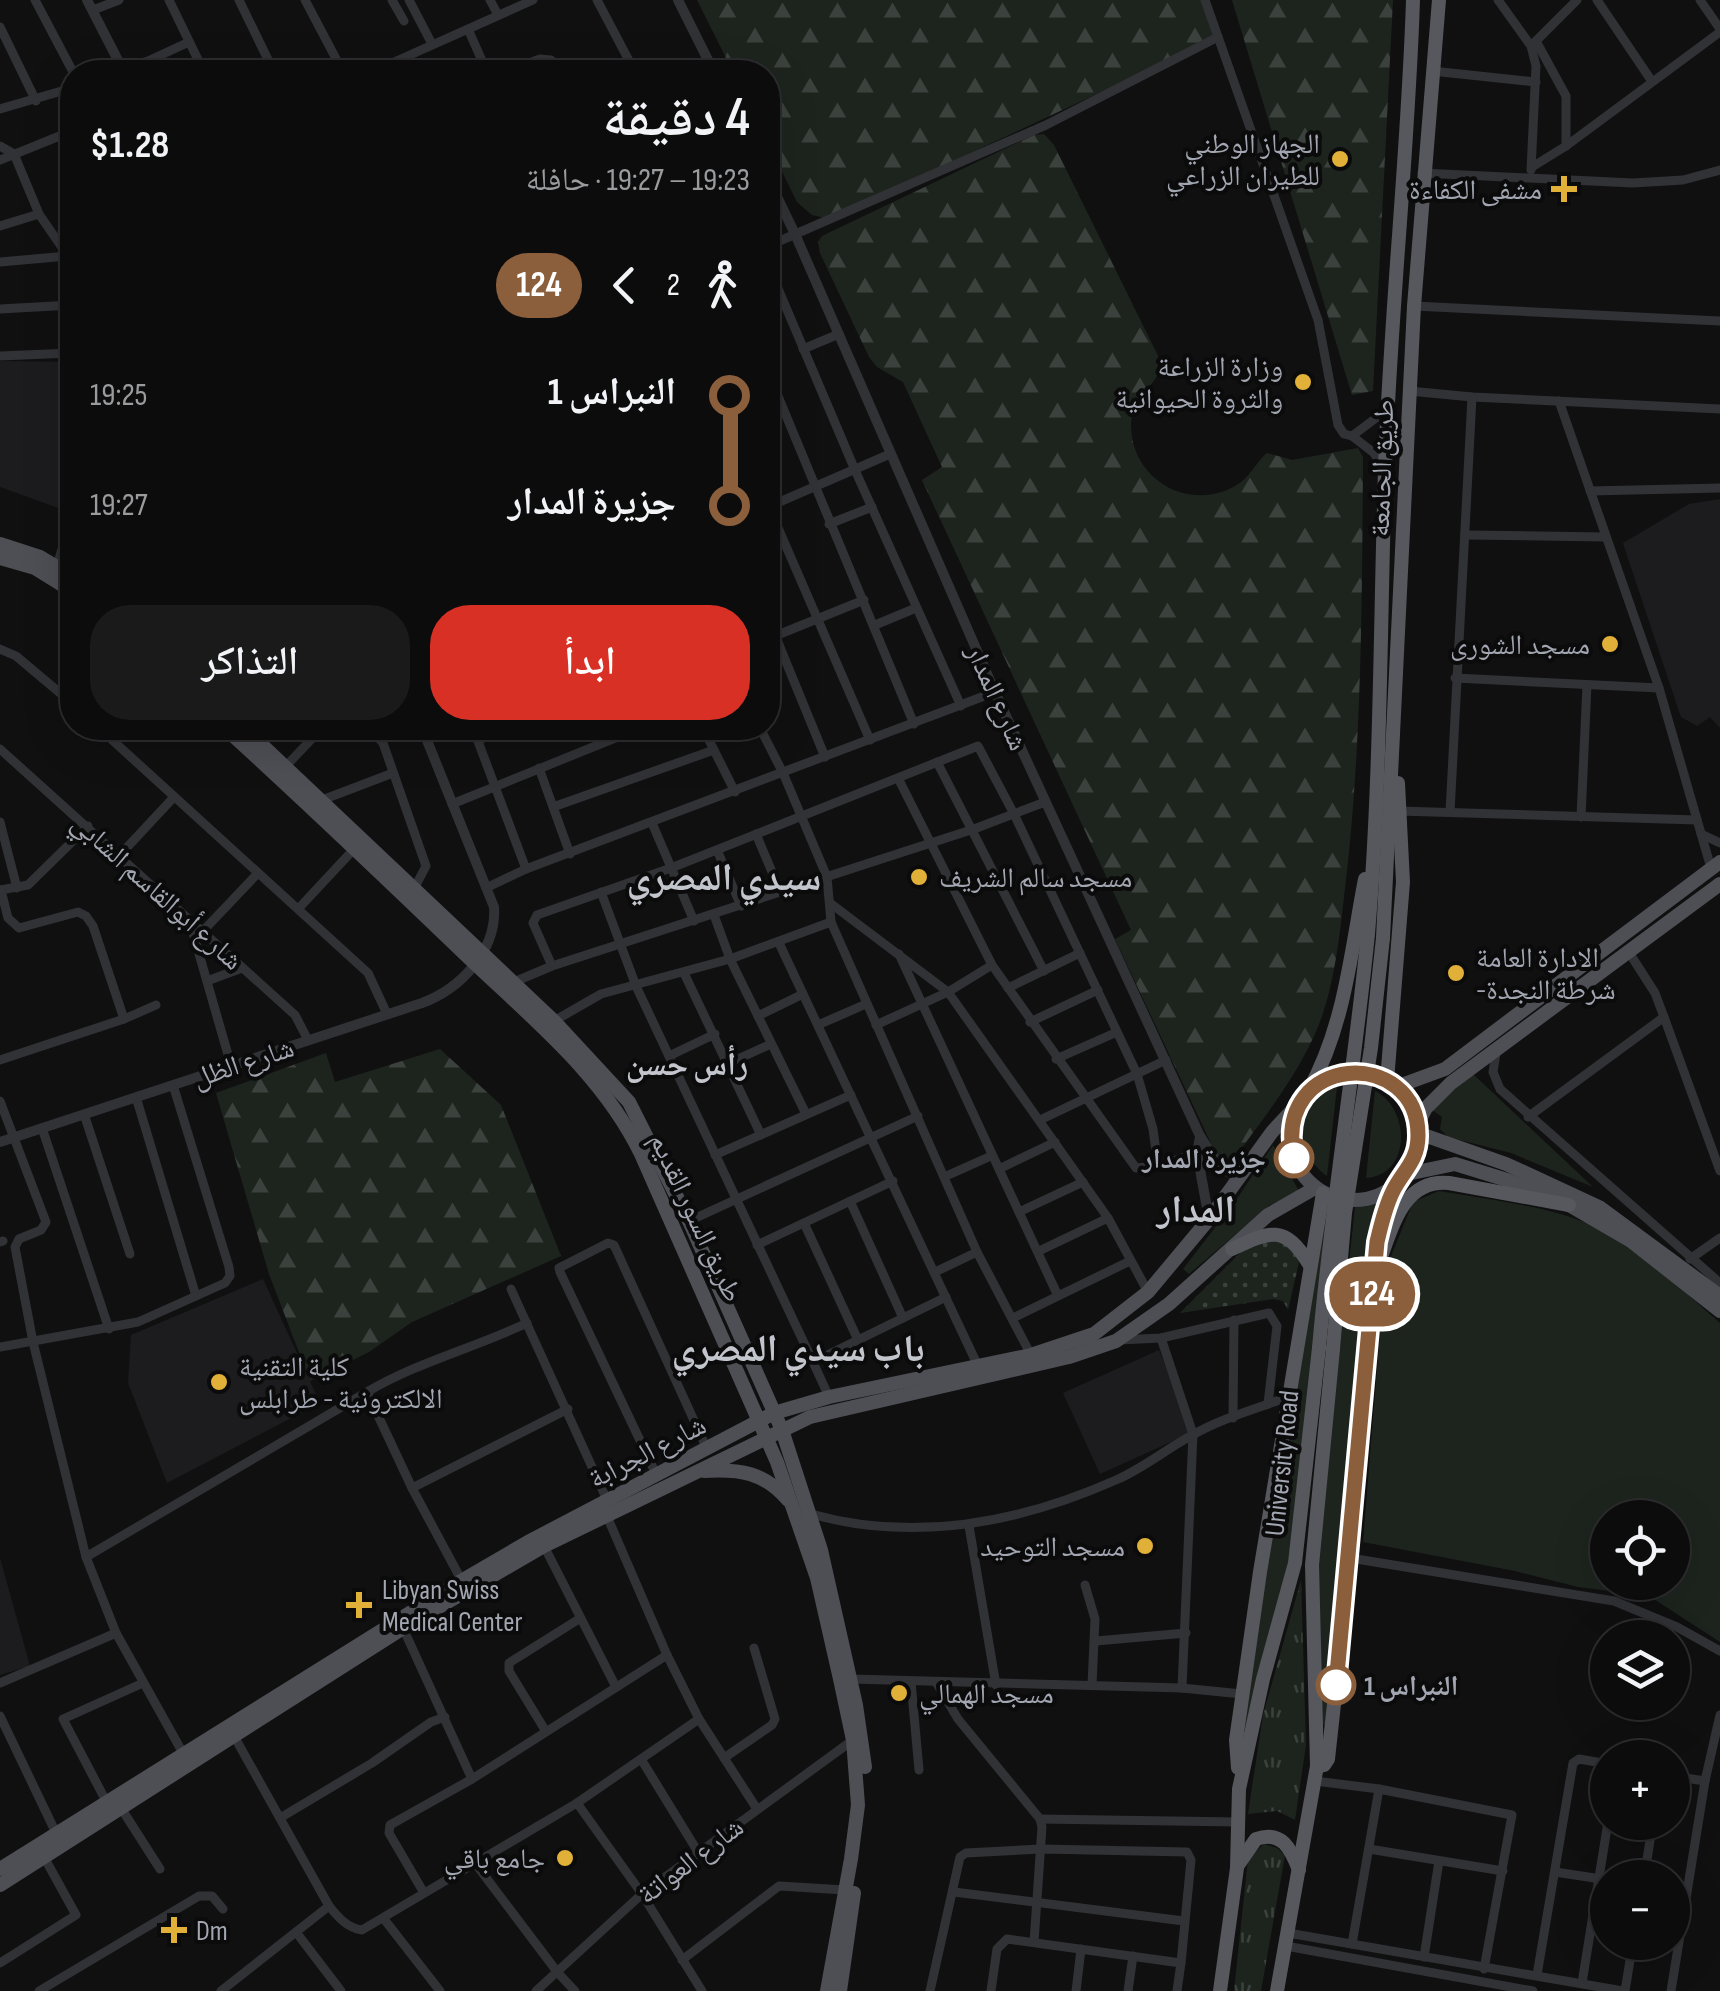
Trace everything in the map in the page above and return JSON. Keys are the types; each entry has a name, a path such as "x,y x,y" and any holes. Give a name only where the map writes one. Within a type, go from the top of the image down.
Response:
{"highway":[{"name":"طريق الجامعة","path":"1376,936 1385,470 1410,105 1413,0"},
{"name":"طريق الجامعة","path":"1396,811 1393,746 1409,390 1422,174 1441,0"},
{"path":"1376,936 1396,811"},
{"path":"1392,1084 1403,882 1396,811"},
{"path":"1309,1090 1323,1065 1342,1006 1376,824"},
{"name":"University Road","path":"1276,1991 1316,1774 1312,1565 1336,1182 1376,936"},
{"path":"1372,1288 1394,1222 1406,1200 1422,1187 1449,1183 1569,1205"},
{"path":"1316,1774 1328,1758 1350,1558 1372,1288 1380,1228 1395,1186"},
{"path":"1239,1789 1236,1740 1242,1694 1319,1190"},
{"path":"1232,1249 1264,1235 1283,1235 1299,1246 1310,1264"},
{"name":"University Road","path":"1220,1991 1237,1868 1239,1789 1263,1679 1296,1563 1326,1348"},
{"path":"1237,1868 1249,1846 1264,1836 1277,1837 1286,1844 1300,1870"}],"main road":[{"path":"0,544 38,563 60,581"},
{"path":"0,558 60,567"},
{"name":"طريق السور القديم","path":"238,740 478,958 514,982 629,1102 688,1221 767,1417"},
{"name":"طريق السور القديم","path":"267,740 286,766 415,886 591,1078 622,1118 775,1433 811,1514 863,1740 865,1803 830,1988"},
{"path":"1392,1084 1446,1069 1716,865"},
{"path":"1418,1129 1413,1110 1392,1084 1368,1073 1346,1072 1326,1078 1309,1090 1291,1122 1290,1140 1302,1174 1319,1190 1341,1200 1360,1201 1395,1186 1414,1161 1418,1129 1426,1108 1450,1083 1720,884"},
{"name":"شارع الجرابة","path":"0,1870 56,1833 234,1736 464,1585 544,1546 656,1474 767,1417 830,1397 1031,1355 1094,1334 1148,1292 1298,1104"},
{"path":"1418,1129 1599,1207 1683,1260 1718,1297"},
{"path":"1407,1174 1455,1164 1507,1180 1569,1205 1718,1297"},
{"name":"شارع الجرابة","path":"170,1770 184,1755 464,1585 606,1507 827,1411 1069,1356 1116,1340 1157,1314 1268,1216 1319,1190"},
{"path":"1176,1257 1178,1274 1185,1278 1200,1276"},
{"name":"طريق السور القديم","path":"775,1433 817,1578 853,1740 858,1805 830,1988"},
{"path":"694,1472 755,1474 794,1506"},
{"name":"شارع الجرابة","path":"0,1885 113,1805"}],"street":[{"path":"34,0 66,60"},
{"path":"117,60 90,5 119,0"},
{"path":"169,0 198,60"},
{"path":"239,0 268,60"},
{"path":"306,0 337,60"},
{"path":"392,0 404,21"},
{"path":"409,0 432,44"},
{"path":"490,0 498,15"},
{"path":"398,60 533,0"},
{"path":"596,0 628,60"},
{"path":"678,0 708,60"},
{"path":"1205,0 1318,320 1330,373 1334,416 1344,434 1374,452 1385,470"},
{"path":"1498,0 1534,44 1566,96 1566,146"},
{"path":"1531,172 1534,44 1577,0"},
{"path":"1598,0 1651,80"},
{"path":"1531,172 1720,30 1700,0"},
{"path":"0,28 36,101"},
{"path":"468,29 482,60"},
{"path":"780,241 1046,124 1218,37"},
{"path":"150,60 189,42"},
{"path":"1432,71 1536,82"},
{"path":"0,109 60,92"},
{"path":"0,160 60,136"},
{"path":"0,146 14,154 38,214 60,245"},
{"path":"1422,174 1531,172 1659,183 1720,170"},
{"name":"شارع المدار","path":"780,204 995,692 1200,1136 1219,1166 1240,1179"},
{"path":"0,226 38,214"},
{"path":"0,262 60,259"},
{"name":"شارع المدار","path":"780,294 854,470 961,706"},
{"path":"1414,306 1720,321"},
{"path":"0,310 60,307"},
{"path":"803,349 838,334"},
{"path":"0,356 60,354"},
{"path":"1409,390 1472,397 1720,409"},
{"path":"1450,812 1472,397"},
{"path":"1560,401 1658,688 1701,834 1716,865"},
{"path":"780,402 914,724"},
{"path":"1352,436 1388,409"},
{"path":"780,502 890,454"},
{"path":"1590,492 1720,488"},
{"path":"830,524 872,507"},
{"path":"780,534 870,740"},
{"path":"1464,536 1606,537"},
{"path":"57,565 60,556"},
{"path":"780,634 864,600"},
{"path":"875,625 916,608"},
{"path":"780,648 826,757"},
{"path":"0,649 16,656 60,690"},
{"path":"1455,678 1658,688"},
{"path":"1581,817 1588,686"},
{"path":"486,888 995,692"},
{"path":"112,740 368,973 387,1014"},
{"path":"286,766 311,740"},
{"path":"380,740 426,866 415,886"},
{"path":"427,740 495,915 478,958"},
{"path":"478,740 526,870"},
{"path":"452,804 608,740"},
{"path":"709,740 734,792"},
{"path":"766,740 827,877 831,922 866,1004 977,1252 1031,1355"},
{"path":"552,966 534,918 980,747 1136,1074 1153,1129 1158,1166"},
{"name":"شارع أبوالقاسم الشابي","path":"0,749 295,1014 308,1040"},
{"path":"553,807 714,750"},
{"path":"937,762 1044,970"},
{"path":"539,768 570,854"},
{"path":"322,800 393,773"},
{"path":"898,778 992,964 1136,1168 1158,1166 1197,1153"},
{"path":"119,856 174,797"},
{"path":"514,982 1045,802"},
{"path":"1396,811 1697,820"},
{"path":"0,822 17,888"},
{"path":"652,823 694,922"},
{"path":"88,826 38,878 17,888 0,890 8,918 19,928 78,912 86,916 93,926 124,1019"},
{"path":"756,834 781,893"},
{"path":"1701,834 1720,843"},
{"path":"299,908 355,848"},
{"path":"717,850 741,906"},
{"path":"203,931 258,873"},
{"path":"601,892 636,986 830,1397"},
{"path":"830,904 948,992 1084,1182 1148,1292"},
{"path":"714,915 730,959 806,1114"},
{"path":"188,918 232,1065"},
{"path":"554,1021 586,1001 730,959 831,922"},
{"path":"779,943 978,1366"},
{"path":"898,953 1058,1296"},
{"path":"1008,988 1080,953"},
{"path":"1630,954 1655,993 1720,1172"},
{"name":"شارع الظل","path":"0,1142 432,999 462,981 478,958"},
{"path":"876,1025 948,992 992,964"},
{"path":"207,981 242,968"},
{"path":"684,973 761,1135"},
{"path":"1030,1022 1098,990"},
{"path":"758,1016 803,994"},
{"path":"818,1026 866,1004"},
{"path":"0,1060 156,1005"},
{"path":"1528,1117 1664,1017"},
{"path":"1056,1058 1117,1032"},
{"path":"669,1056 715,1034"},
{"path":"729,1063 771,1044"},
{"path":"1499,1048 1492,1065 1498,1086 1683,1260 1720,1238"},
{"path":"1040,1120 1166,1060"},
{"path":"0,1347 138,1322 225,1283 229,1267 172,1085"},
{"path":"716,1155 851,1094"},
{"path":"136,1097 196,1296"},
{"path":"0,1101 46,1222 41,1230 19,1239 15,1247 32,1342 86,1557 116,1634 184,1755"},
{"path":"84,1114 130,1254"},
{"path":"688,1221 918,1116"},
{"path":"42,1128 109,1329"},
{"path":"1200,1136 1197,1153 1209,1219"},
{"path":"1000,1169 1056,1142"},
{"path":"944,1177 992,1156"},
{"path":"756,1245 893,1180"},
{"path":"1021,1211 1084,1182"},
{"path":"850,1202 904,1318"},
{"path":"1039,1252 1108,1218"},
{"path":"804,1223 858,1340"},
{"path":"656,1474 560,1272 559,1268 581,1256 608,1243 614,1245 706,1449"},
{"path":"935,1272 977,1252"},
{"path":"1014,1318 1130,1261"},
{"path":"511,1289 568,1409 666,1655 699,1720 757,1810"},
{"path":"813,1362 946,1297"},
{"path":"1116,1340 1161,1338 1262,1312 1274,1318 1277,1326 1268,1404"},
{"path":"1233,1418 1234,1320"},
{"path":"86,1557 415,1366 472,1348 527,1323"},
{"path":"1161,1338 1193,1434 1182,1688"},
{"path":"367,1392 464,1585"},
{"path":"811,1514 875,1528 969,1526 1039,1508 1118,1480 1193,1434 1288,1397"},
{"path":"412,1488 568,1409"},
{"path":"969,1526 996,1684"},
{"path":"544,1546 616,1687"},
{"path":"1350,1558 1614,1601 1677,1626 1720,1652"},
{"path":"1085,1585 1094,1610 1092,1685"},
{"path":"546,1730 509,1664 579,1619"},
{"path":"403,1628 472,1779"},
{"path":"1096,1641 1186,1633"},
{"path":"0,1683 116,1634"},
{"path":"724,1758 772,1725 774,1719 754,1648"},
{"path":"424,1893 390,1833 390,1825 472,1779 666,1655"},
{"path":"851,1680 1182,1688 1242,1694"},
{"path":"143,1682 64,1718 113,1805 160,1870"},
{"path":"911,1682 919,1770"},
{"path":"936,1682 958,1719 1040,1819 1034,1942"},
{"path":"1690,1877 1720,1715"},
{"path":"0,1716 56,1833"},
{"path":"280,1818 431,1722 445,1718"},
{"path":"234,1736 329,1906 354,1929 369,1928 577,1803 699,1720"},
{"name":"شارع العواتة","path":"536,1991 642,1894 853,1740"},
{"path":"642,1759 698,1852"},
{"path":"1537,1975 1574,1760 1590,1762"},
{"path":"1316,1774 1512,1815 1484,1968"},
{"path":"1690,1779 1706,1781"},
{"path":"1352,1944 1379,1789"},
{"path":"577,1803 642,1894 702,1991"},
{"path":"1040,1819 1238,1822"},
{"path":"1369,1849 1503,1872"},
{"path":"930,1991 960,1857 964,1853 1041,1850 1187,1852 1190,1860 1177,1991"},
{"path":"0,1963 76,1915 44,1857"},
{"path":"1424,1957 1439,1861"},
{"path":"474,1863 575,1991"},
{"path":"1556,1872 1590,1877"},
{"path":"682,1960 780,1886 845,1890"},
{"path":"954,1892 1184,1921"},
{"path":"39,1991 199,1896 212,1896 223,1908"},
{"path":"220,1991 329,1906"},
{"path":"384,1919 440,1991"},
{"path":"296,1932 341,1991"},
{"path":"991,1991 1000,1943 1007,1939 1181,1963"},
{"path":"1287,1940 1352,1944 1624,1991 1630,1960"},
{"path":"1287,1940 1533,1991"},
{"path":"1582,1982 1590,1945"},
{"path":"1076,1991 1081,1948"},
{"path":"1128,1991 1133,1956"},
{"path":"1671,1991 1676,1960"},
{"path":"1462,1991 1464,1977"}],"shaded area":[{"path":"0,361 60,362 60,509 0,487"},
{"path":"1720,499 1720,728 1710,717 1697,726 1681,717 1623,543 1689,504"},
{"name":"كلية التقنية الالكترونية - طرابلس","path":"263,1279 320,1403 167,1483 128,1383 131,1335"},
{"path":"1159,1350 1193,1432 1100,1474 1063,1393"},
{"path":"0,1558 30,1666 0,1675"}],"green space":[{"path":"697,0 1205,0 1218,37 830,219 812,215 797,202 780,167 780,60 727,60"},
{"path":"1232,0 1393,0 1373,391 1352,395"},
{"path":"1044,134 1054,145 1162,364 1140,398 1131,424 1133,443 1151,474 1181,492 1199,495 1235,486 1267,453 1292,460 1358,448 1363,457 1355,775 1333,975 1317,1029 1299,1064 1231,1163 1222,1162 1217,1156 1115,939 1131,930 922,480 942,467 903,382 877,367 869,357 818,242 822,236 1034,135"},
{"path":"440,1049 501,1105 561,1256 412,1322 369,1352 310,1381 269,1274 216,1093 326,1053 335,1082"},
{"path":"1472,1073 1593,1187 1511,1153 1448,1137 1440,1129 1442,1117 1432,1110"},
{"path":"1337,1087 1327,1176 1308,1154 1303,1127 1313,1103"},
{"path":"1375,1091 1395,1111 1401,1140 1392,1166 1366,1178"},
{"path":"1273,1145 1299,1191 1270,1205 1189,1274 1183,1269"},
{"path":"1439,1191 1525,1206 1596,1227 1634,1250 1720,1323 1720,1642 1655,1600 1690,1600 1690,1500 1590,1500 1590,1589 1363,1542 1385,1271 1413,1202"},
{"path":"1376,1204 1328,1723 1323,1725 1317,1560 1355,1207"},
{"path":"1324,1207 1331,1207 1292,1556 1244,1733 1247,1687"},
{"path":"1269,1234 1301,1254 1288,1310 1283,1301 1273,1299 1180,1313 1249,1244"},
{"path":"1301,1580 1306,1745 1295,1820 1277,1811 1248,1814 1263,1715"},
{"path":"1264,1844 1285,1855 1261,1991 1234,1991 1248,1859"}],"bus line":[{"name":"124","path":"1294,1158 1291,1122 1298,1104 1326,1078 1346,1072 1368,1073 1396,1088 1413,1110 1418,1148 1407,1174 1395,1186 1377,1242 1336,1685"}],"place":[{"name":"الجهاز الوطني للطيران الزراعي","path":"1340,159"},
{"name":"مشفى الكفاءة","path":"1564,189"},
{"name":"وزارة الزراعة والثروة الحيوانية","path":"1303,382"},
{"name":"مسجد الشورى","path":"1610,644"},
{"name":"مسجد سالم الشريف","path":"919,877"},
{"name":"الادارة العامة -شرطة النجدة","path":"1456,973"},
{"name":"جزيرة المدار","path":"1294,1158"},
{"name":"كلية التقنية الالكترونية - طرابلس","path":"219,1382"},
{"name":"مسجد التوحيد","path":"1145,1546"},
{"name":"Libyan Swiss Medical Center","path":"359,1605"},
{"name":"النبراس 1","path":"1336,1685"},
{"name":"مسجد الهمالي","path":"899,1693"},
{"name":"جامع باقي","path":"565,1858"},
{"name":"Dm","path":"174,1930"}],"district":[{"name":"سيدي المصري","path":"724,877"},
{"name":"رأس حسن","path":"687,1064"},
{"name":"المدار","path":"1196,1209"},
{"name":"باب سيدي المصري","path":"798,1348"}]}
